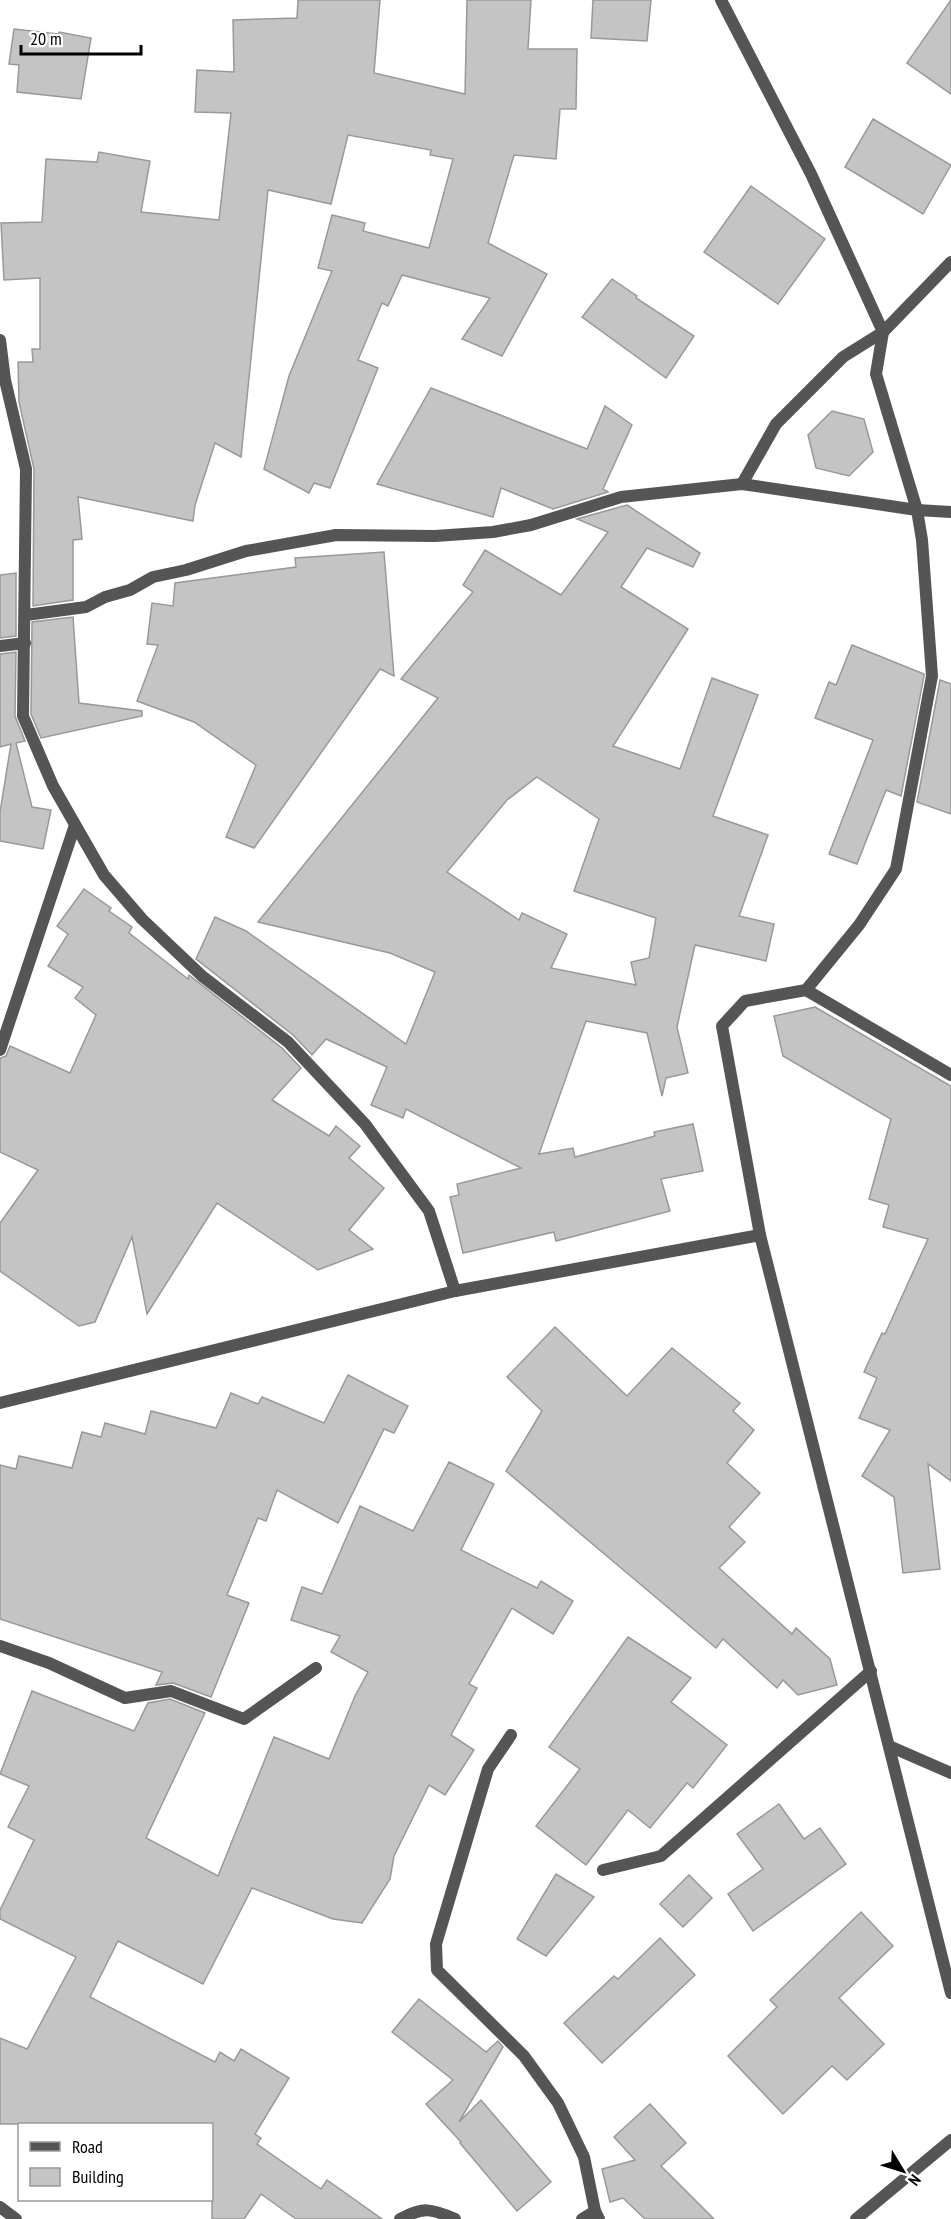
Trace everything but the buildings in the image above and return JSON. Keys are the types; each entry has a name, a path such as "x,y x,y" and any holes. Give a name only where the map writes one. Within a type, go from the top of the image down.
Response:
{"street":[{"path":"721,0 811,174 883,332 876,374 917,510 922,540 933,676 896,868 859,925 806,990 745,1001 722,1026 759,1235 951,1993"},
{"path":"742,484 776,424 843,357 883,332 951,262"},
{"path":"0,340 5,380 26,470 23,716 53,786 104,875 142,919 202,976 288,1042 365,1124 429,1211 455,1291"},
{"path":"26,615 86,606 105,597 130,590 153,577 186,570 246,551 336,535 435,536 493,532 531,525 621,497 742,484 917,510 951,512"},
{"path":"0,646 25,643"},
{"path":"0,1050 75,825"},
{"path":"806,990 951,1075"},
{"path":"0,1403 455,1291 759,1235"},
{"path":"0,1646 49,1663 125,1698 171,1691 244,1719 316,1668"},
{"path":"603,1870 661,1856 871,1671"},
{"path":"512,1735 488,1768 436,1944 437,1970 524,2056 558,2103 584,2157 597,2215 582,2219"},
{"path":"889,1746 951,1773"},
{"path":"856,2219 951,2140"},
{"path":"0,2207 16,2219"},
{"path":"400,2219 418,2210 441,2212 455,2219"}]}
